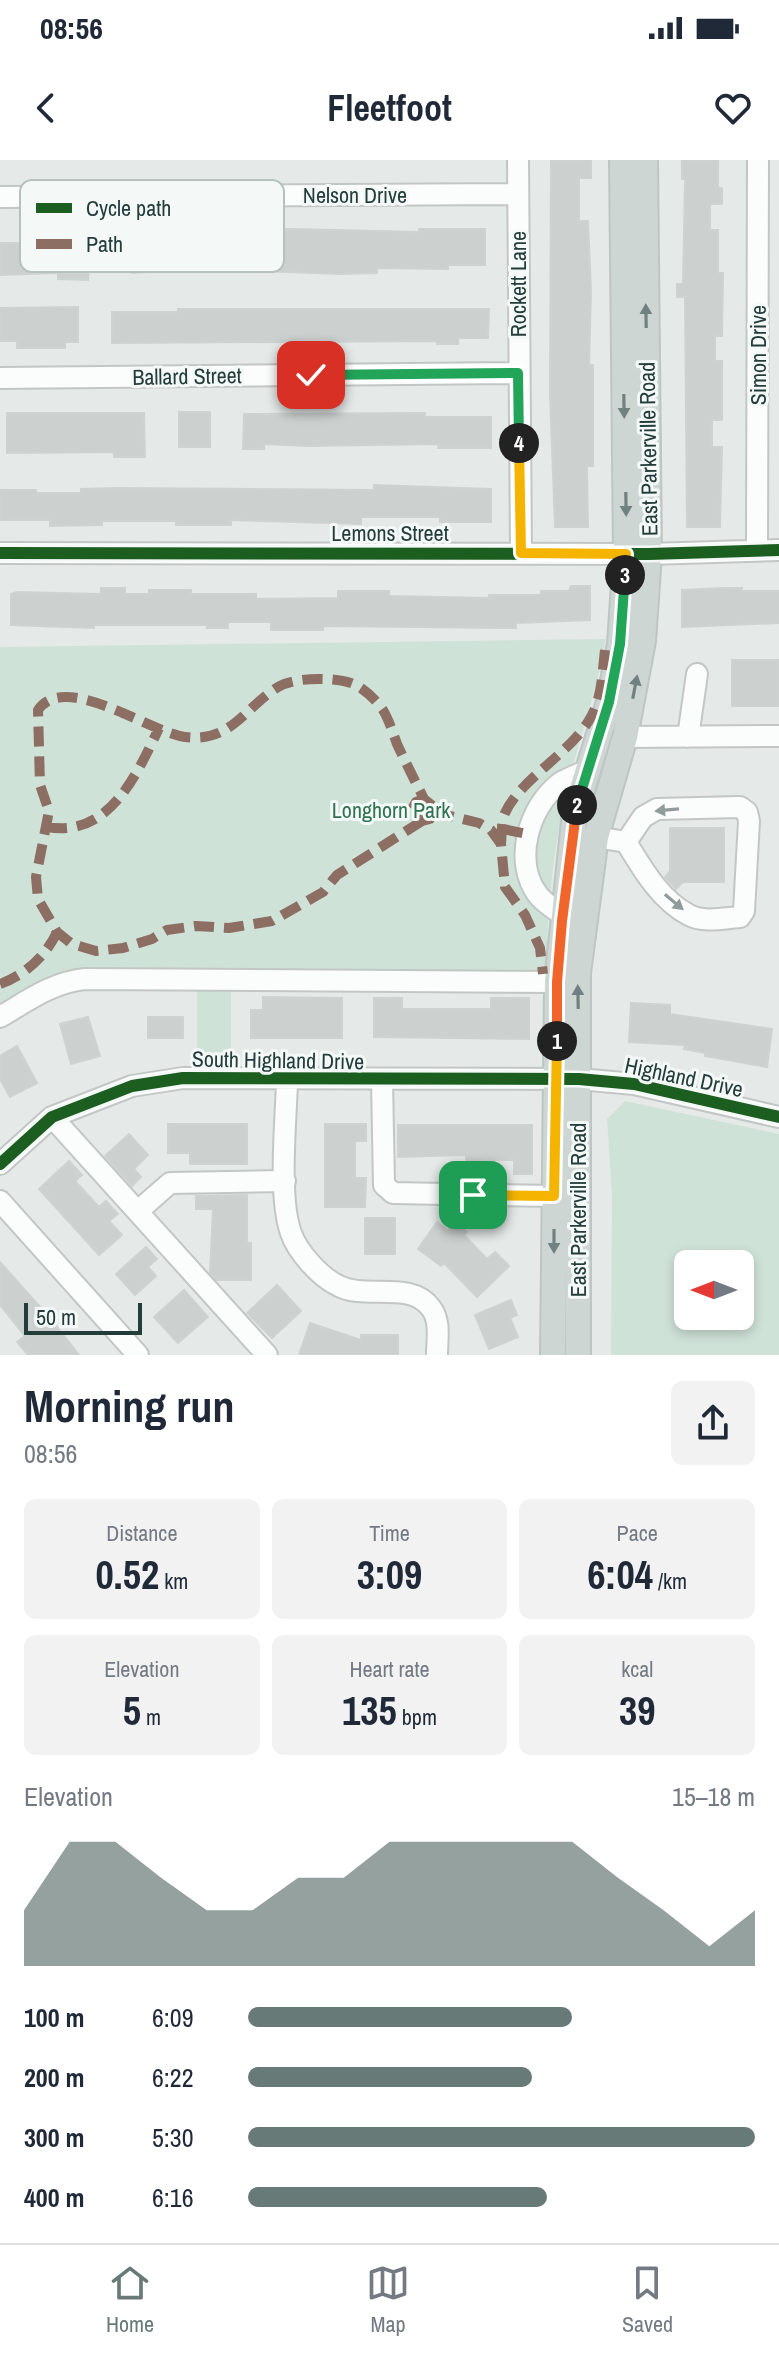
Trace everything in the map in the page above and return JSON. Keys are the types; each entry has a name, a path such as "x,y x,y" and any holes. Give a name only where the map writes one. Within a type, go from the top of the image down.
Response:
{"main road":[{"name":"East Parkerville Road","path":"553,1355 554,1196 578,973 596,837 625,737 643,641 622,160"},
{"name":"East Parkerville Road","path":"578,1355 569,1079 557,982 575,812 609,702 638,554 645,160"}],"street":[{"name":"Rockett Lane","path":"518,160 521,553"},
{"name":"Simon Drive","path":"757,550 758,160"},
{"name":"Nelson Drive","path":"284,195 518,194"},
{"name":"Nelson Drive","path":"0,197 20,197"},
{"name":"Ballard Street","path":"0,378 518,373"},
{"name":"Lemons Street","path":"0,553 638,554 779,550"},
{"path":"688,737 697,674"},
{"path":"625,737 779,736"},
{"path":"562,915 538,895 526,866 528,830 547,796 560,783 588,770"},
{"path":"596,837 626,842 653,884 690,916 707,919 740,917 744,911 749,821 747,812 740,807 657,809 643,817 626,842"},
{"path":"0,1017 68,980 557,982"},
{"name":"South Highland Drive","path":"0,1164 52,1117 103,1095 183,1078 287,1081 569,1079"},
{"name":"Highland Drive","path":"569,1079 634,1084 779,1117"},
{"path":"287,1081 285,1181 290,1231 299,1251 318,1272 340,1287 411,1294 423,1300 432,1308 437,1322 437,1355"},
{"path":"382,1081 384,1185 393,1193 554,1196"},
{"path":"52,1117 267,1355"},
{"path":"138,1211 170,1183 285,1181"},
{"path":"0,1201 138,1355"}],"green space":[{"name":"Longhorn Park","path":"606,639 558,834 550,896 546,979 231,982 231,1053 197,1052 197,977 63,976 0,1012 0,647"},
{"path":"625,1101 779,1134 779,1355 611,1355 612,1194 607,1119"}],"building":[{"path":"551,160 591,160 591,178 579,178 579,221 588,221 591,292 589,365 593,365 593,466 587,466 588,527 555,527 550,394"},
{"path":"682,160 718,160 718,188 722,188 722,204 710,204 710,230 718,230 718,273 723,273 722,336 715,336 715,361 722,361 722,420 712,420 712,447 722,447 720,527 687,527 685,297 677,297 677,284 683,284 685,179 682,179"},
{"path":"284,229 419,232 419,229 485,229 485,265 448,265 448,269 377,268 377,273 284,272"},
{"path":"0,243 20,243 20,272 89,272 88,280 58,279 58,273 0,275"},
{"path":"78,307 78,342 65,342 65,348 17,348 17,341 0,341 0,308"},
{"path":"178,309 489,309 488,338 458,338 458,344 437,344 437,341 112,343 112,312 178,312"},
{"path":"179,412 210,412 210,447 179,447"},
{"path":"7,413 144,413 145,457 114,457 114,452 7,453"},
{"path":"425,413 425,417 491,417 491,448 438,448 439,444 264,444 264,449 243,449 244,414"},
{"path":"374,485 491,489 491,522 440,522 440,517 361,517 361,524 231,520 231,525 102,521 102,525 50,526 50,520 0,520 0,490 81,493 81,489 116,488 374,490"},
{"path":"571,586 590,586 590,620 516,623 516,628 323,626 323,630 271,630 271,622 228,622 228,628 207,628 207,625 94,625 94,628 11,625 11,594 17,592 101,594 101,588 125,588 125,594 149,594 149,590 191,590 191,594 256,594 256,599 338,598 338,591 389,591 389,596 489,598 489,595 541,595 541,591 569,591"},
{"path":"742,588 742,591 779,591 779,623 682,627 682,590"},
{"path":"732,660 778,660 778,706 732,706"},
{"path":"670,828 724,828 724,882 683,882 676,889 665,877 670,871"},
{"path":"263,997 342,998 342,1038 251,1038 251,1010 263,1010"},
{"path":"374,998 402,998 402,1009 491,1009 491,998 529,998 529,1039 374,1037"},
{"path":"631,1003 670,1005 670,1014 772,1029 767,1067 705,1056 705,1053 684,1049 685,1045 629,1042"},
{"path":"88,1017 100,1056 71,1064 60,1024"},
{"path":"148,1017 183,1017 183,1038 148,1038"},
{"path":"17,1046 37,1083 10,1097 0,1079 0,1056"},
{"path":"168,1124 247,1124 247,1164 190,1164 190,1153 168,1153"},
{"path":"325,1124 366,1124 366,1141 355,1141 355,1178 366,1178 365,1207 325,1207"},
{"path":"398,1125 532,1125 532,1174 514,1174 514,1160 485,1160 485,1167 466,1167 466,1155 398,1157"},
{"path":"129,1134 148,1155 134,1169 141,1177 132,1186 105,1156"},
{"path":"69,1161 82,1175 75,1181 99,1207 106,1201 118,1214 109,1221 122,1235 99,1255 39,1189"},
{"path":"247,1195 251,1280 217,1280 210,1273 213,1209 196,1209 196,1196"},
{"path":"365,1218 395,1218 395,1254 365,1254"},
{"path":"437,1222 448,1231 454,1222 467,1232 464,1235 487,1259 495,1252 509,1266 477,1297 444,1263 441,1266 418,1249"},
{"path":"146,1247 157,1259 148,1267 156,1276 135,1295 116,1274"},
{"path":"0,1262 79,1355 28,1355 17,1342 25,1336 0,1305"},
{"path":"277,1285 301,1311 272,1338 247,1313"},
{"path":"184,1290 208,1317 178,1343 154,1317"},
{"path":"511,1300 517,1315 510,1318 518,1337 489,1349 475,1315"},
{"path":"310,1323 361,1340 361,1335 398,1335 398,1355 299,1355"}],"marked path":[{"path":"501,844 504,816 512,801 568,746 593,714 601,688 605,650"},
{"path":"422,821 337,875 323,892 272,921 229,928 196,926 167,930 152,939 123,948 96,951 72,944 57,932 38,899 36,877 49,811 40,785 38,710 51,700 67,697 87,700 169,733 201,737 226,729 266,695 285,684 314,679 343,681 365,691 383,710 424,799 434,807 430,819 422,821 415,817 412,809 416,802 424,799"},
{"path":"47,827 69,828 87,823 104,813 130,783 159,728"},
{"path":"434,812 479,823 491,830 501,844 505,887 525,915 540,948 543,974"},
{"path":"503,829 527,834"},
{"path":"0,984 34,964 57,932"}],"cycle path":[{"path":"0,553 649,554 779,550"},
{"path":"0,1164 52,1117 132,1086 183,1078 579,1079 634,1084 779,1117"}],"route":[{"path":"311,375 518,373 521,553 626,554 620,644 609,702 575,812 562,921 557,982 554,1196 473,1195"}]}
